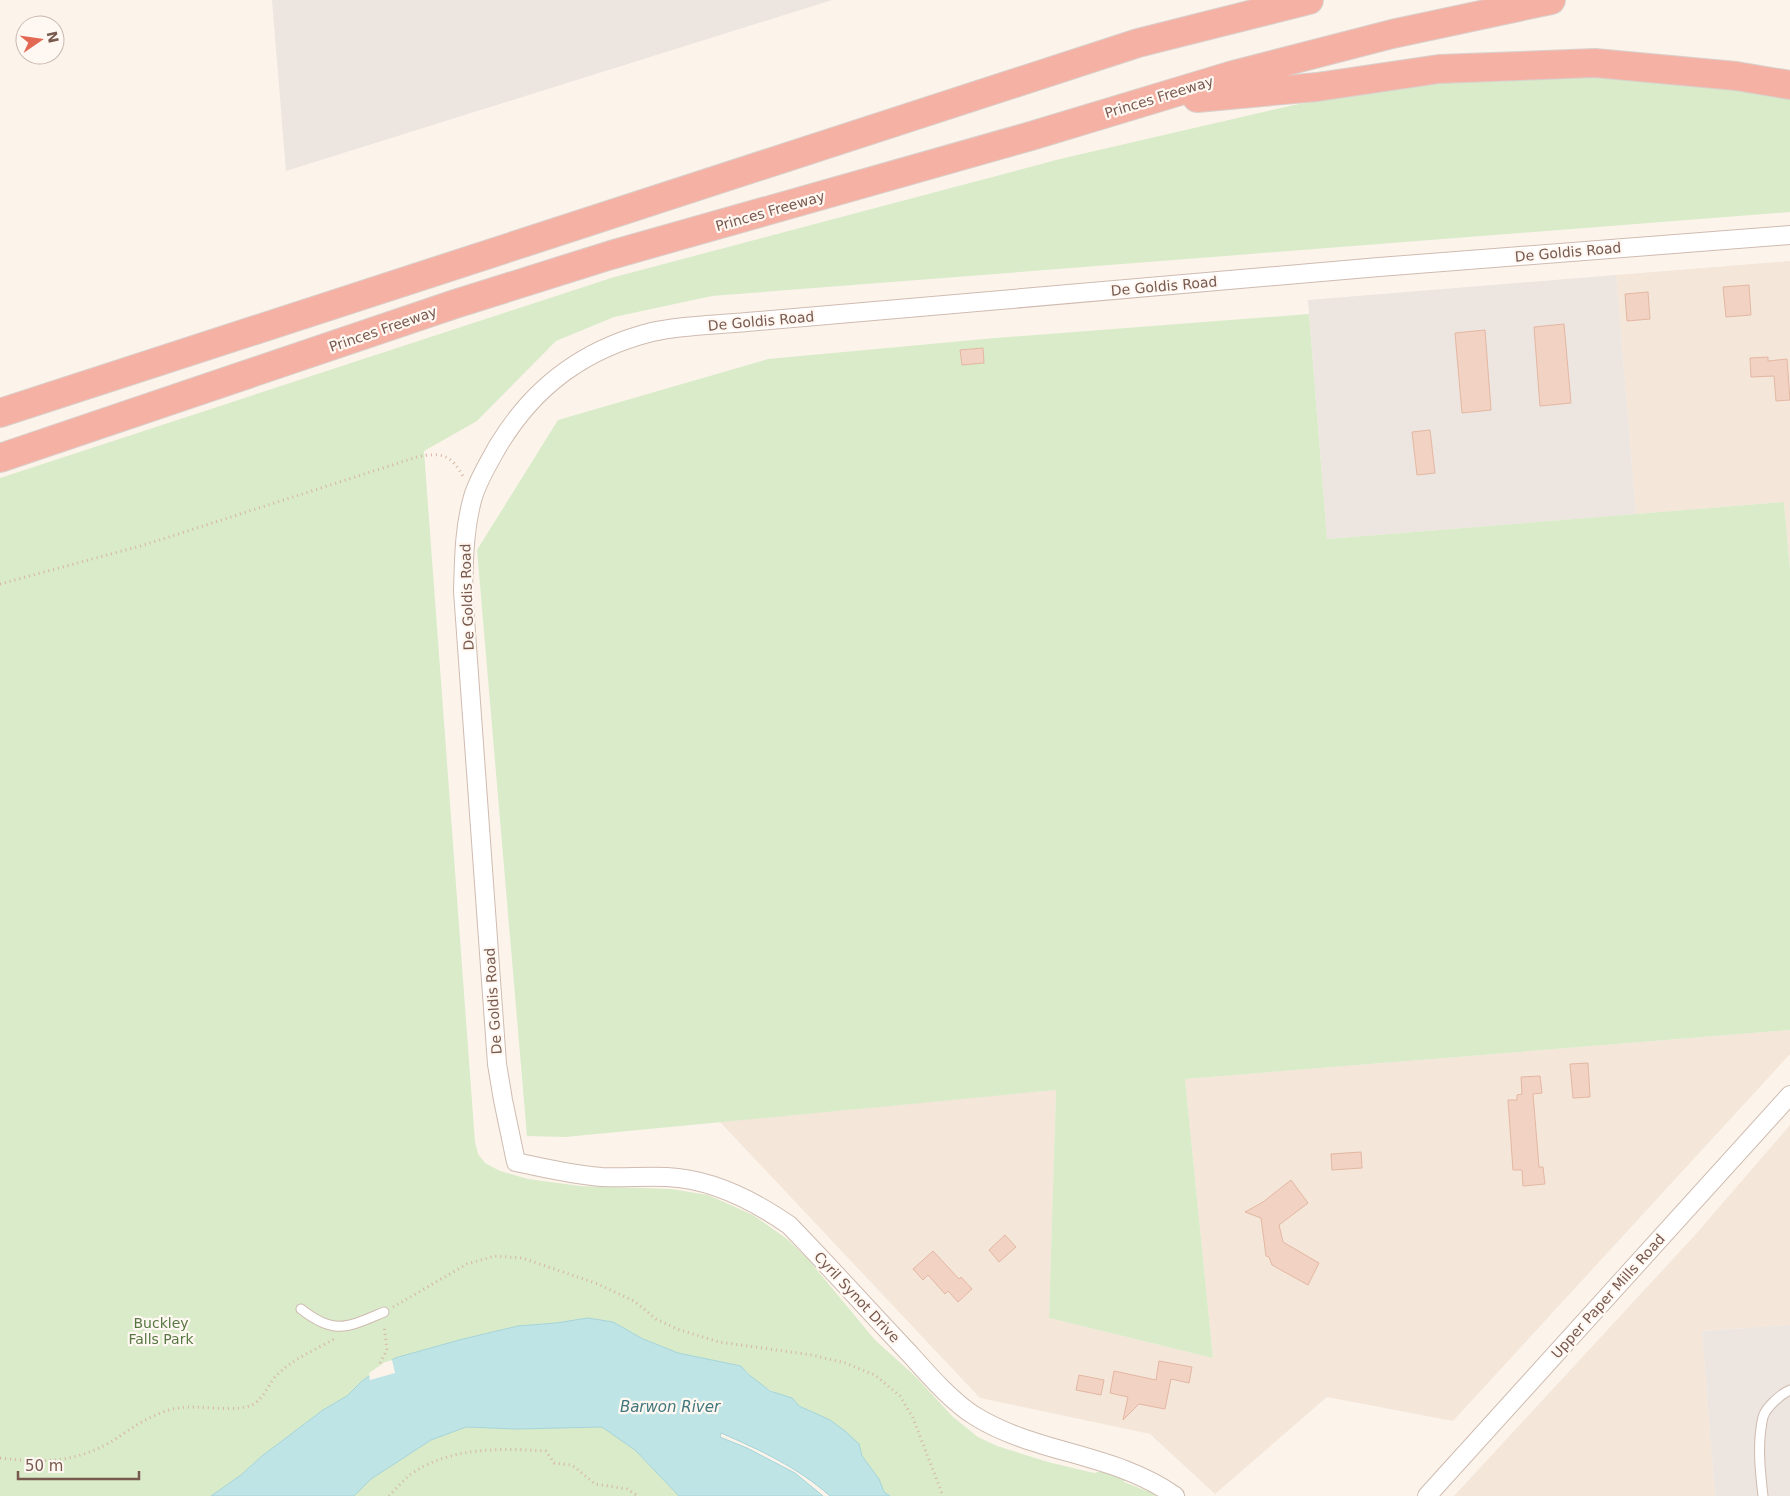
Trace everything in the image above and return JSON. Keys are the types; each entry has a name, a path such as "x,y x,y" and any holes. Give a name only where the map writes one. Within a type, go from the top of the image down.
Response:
{"highway":[{"path":"0,413 1138,43 1255,0"},
{"path":"1138,43 1309,0"},
{"name":"Princes Freeway","path":"0,458 455,304 602,258 1022,139 1233,75 1392,34 1551,0"},
{"path":"1134,104 1317,87 1439,68 1595,63 1736,76 1790,85"}],"street":[{"name":"De Goldis Road","path":"516,1162 503,1100 498,1064 463,591 464,539 473,496 490,459 511,425 535,395 568,369 604,348 653,332 747,322 1379,267 1790,235"},
{"name":"Upper Paper Mills Road","path":"1427,1496 1790,1095"},
{"name":"Cyril Synot Drive","path":"516,1162 573,1174 602,1177 669,1177 705,1183 764,1208 789,1226 924,1370 973,1416 1006,1432 1120,1468 1154,1483 1175,1496"}],"lane":[{"path":"301,1310 315,1320 339,1328 384,1312"},
{"path":"1763,1496 1759,1463 1764,1415 1781,1394 1790,1390"}],"path":[{"path":"0,584 144,545 417,457 435,453 450,458 461,473 473,496"},
{"path":"380,1363 387,1350 384,1312 467,1264 495,1256 522,1258 598,1284 634,1301 656,1319 677,1329 719,1342 812,1355 845,1363 875,1375 900,1396 913,1418 943,1496"},
{"path":"0,1458 42,1461 66,1460 96,1449 159,1413 179,1407 219,1409 237,1408 254,1404 263,1396 268,1385 287,1365 336,1338 339,1328"},
{"path":"389,1496 410,1475 436,1460 453,1454 508,1448 546,1451 554,1463 572,1465 595,1484 627,1489 638,1496"}],"shaded area":[{"path":"272,0 832,0 286,171"},
{"path":"1790,261 1790,570 1784,502 1636,514 1616,275"},
{"path":"1616,275 1636,514 1327,539 1308,300"},
{"path":"1790,1030 1790,1054 1453,1421 1327,1397 1215,1494 1150,1434 980,1398 720,1122 1056,1090 1049,1318 1213,1358 1185,1079"},
{"path":"1790,1125 1790,1325 1702,1331 1715,1496 1454,1496 1696,1234"},
{"path":"1790,1325 1790,1496 1715,1496 1702,1331"}],"green space":[{"name":"Buckley Falls Park","path":"1604,72 1790,91 1790,212 712,296 614,317 556,341 477,421 424,451 475,1142 478,1154 485,1163 500,1171 528,1179 580,1186 671,1189 708,1195 753,1215 787,1239 807,1258 875,1340 915,1376 953,1417 978,1437 997,1446 1048,1462 1094,1473 1102,1471 1125,1479 1124,1482 1147,1491 1150,1487 1164,1496 890,1496 884,1492 879,1479 862,1456 800,1406 759,1384 741,1366 678,1353 643,1339 613,1322 588,1318 518,1326 395,1358 362,1381 347,1396 323,1410 262,1456 241,1475 211,1496 0,1496 0,478 611,278 1060,159 1294,105 1432,81"},
{"path":"1309,314 1327,539 1784,502 1790,570 1790,1030 1185,1079 1213,1358 1049,1318 1056,1090 565,1137 527,1136 477,550 558,420 768,359 995,338"},
{"path":"466,1427 517,1429 602,1427 635,1450 679,1496 354,1496 371,1479 431,1440"}],"water":[{"name":"Barwon River","path":"588,1318 613,1322 643,1339 678,1353 741,1366 770,1391 792,1398 799,1406 830,1420 845,1431 859,1444 862,1456 879,1479 884,1492 890,1496 830,1496 805,1476 764,1453 721,1433 720,1437 747,1448 795,1473 823,1496 679,1496 635,1450 602,1427 517,1429 466,1427 431,1440 371,1479 354,1496 211,1496 241,1475 262,1456 323,1410 347,1396 362,1381 395,1358 518,1326"}],"pier":[{"path":"392,1360 395,1373 370,1380 369,1373 385,1362"}],"building":[{"path":"1749,285 1751,315 1726,317 1723,287"},
{"path":"1648,292 1650,319 1627,321 1625,294"},
{"path":"1564,324 1571,403 1540,406 1534,327"},
{"path":"1485,330 1491,410 1462,413 1455,333"},
{"path":"983,348 984,363 962,365 960,350"},
{"path":"1768,357 1768,361 1787,359 1790,400 1776,401 1774,376 1751,377 1750,358"},
{"path":"1430,430 1435,473 1417,475 1412,432"},
{"path":"1588,1063 1590,1097 1573,1098 1570,1064"},
{"path":"1540,1076 1542,1093 1533,1094 1539,1167 1543,1167 1545,1184 1523,1186 1522,1170 1513,1170 1508,1100 1517,1100 1517,1095 1522,1094 1521,1077"},
{"path":"1361,1152 1362,1168 1332,1170 1331,1154"},
{"path":"1291,1180 1308,1203 1279,1225 1283,1242 1319,1263 1308,1285 1272,1265 1269,1257 1266,1256 1261,1218 1245,1212 1263,1202"},
{"path":"1005,1235 1016,1247 999,1262 989,1250"},
{"path":"933,1251 959,1279 961,1277 972,1289 958,1302 948,1291 945,1294 928,1275 923,1280 913,1269"},
{"path":"1159,1361 1192,1367 1189,1383 1171,1379 1165,1409 1139,1404 1123,1420 1128,1397 1110,1393 1114,1371 1156,1380"},
{"path":"1079,1375 1104,1380 1101,1395 1076,1390"}]}
